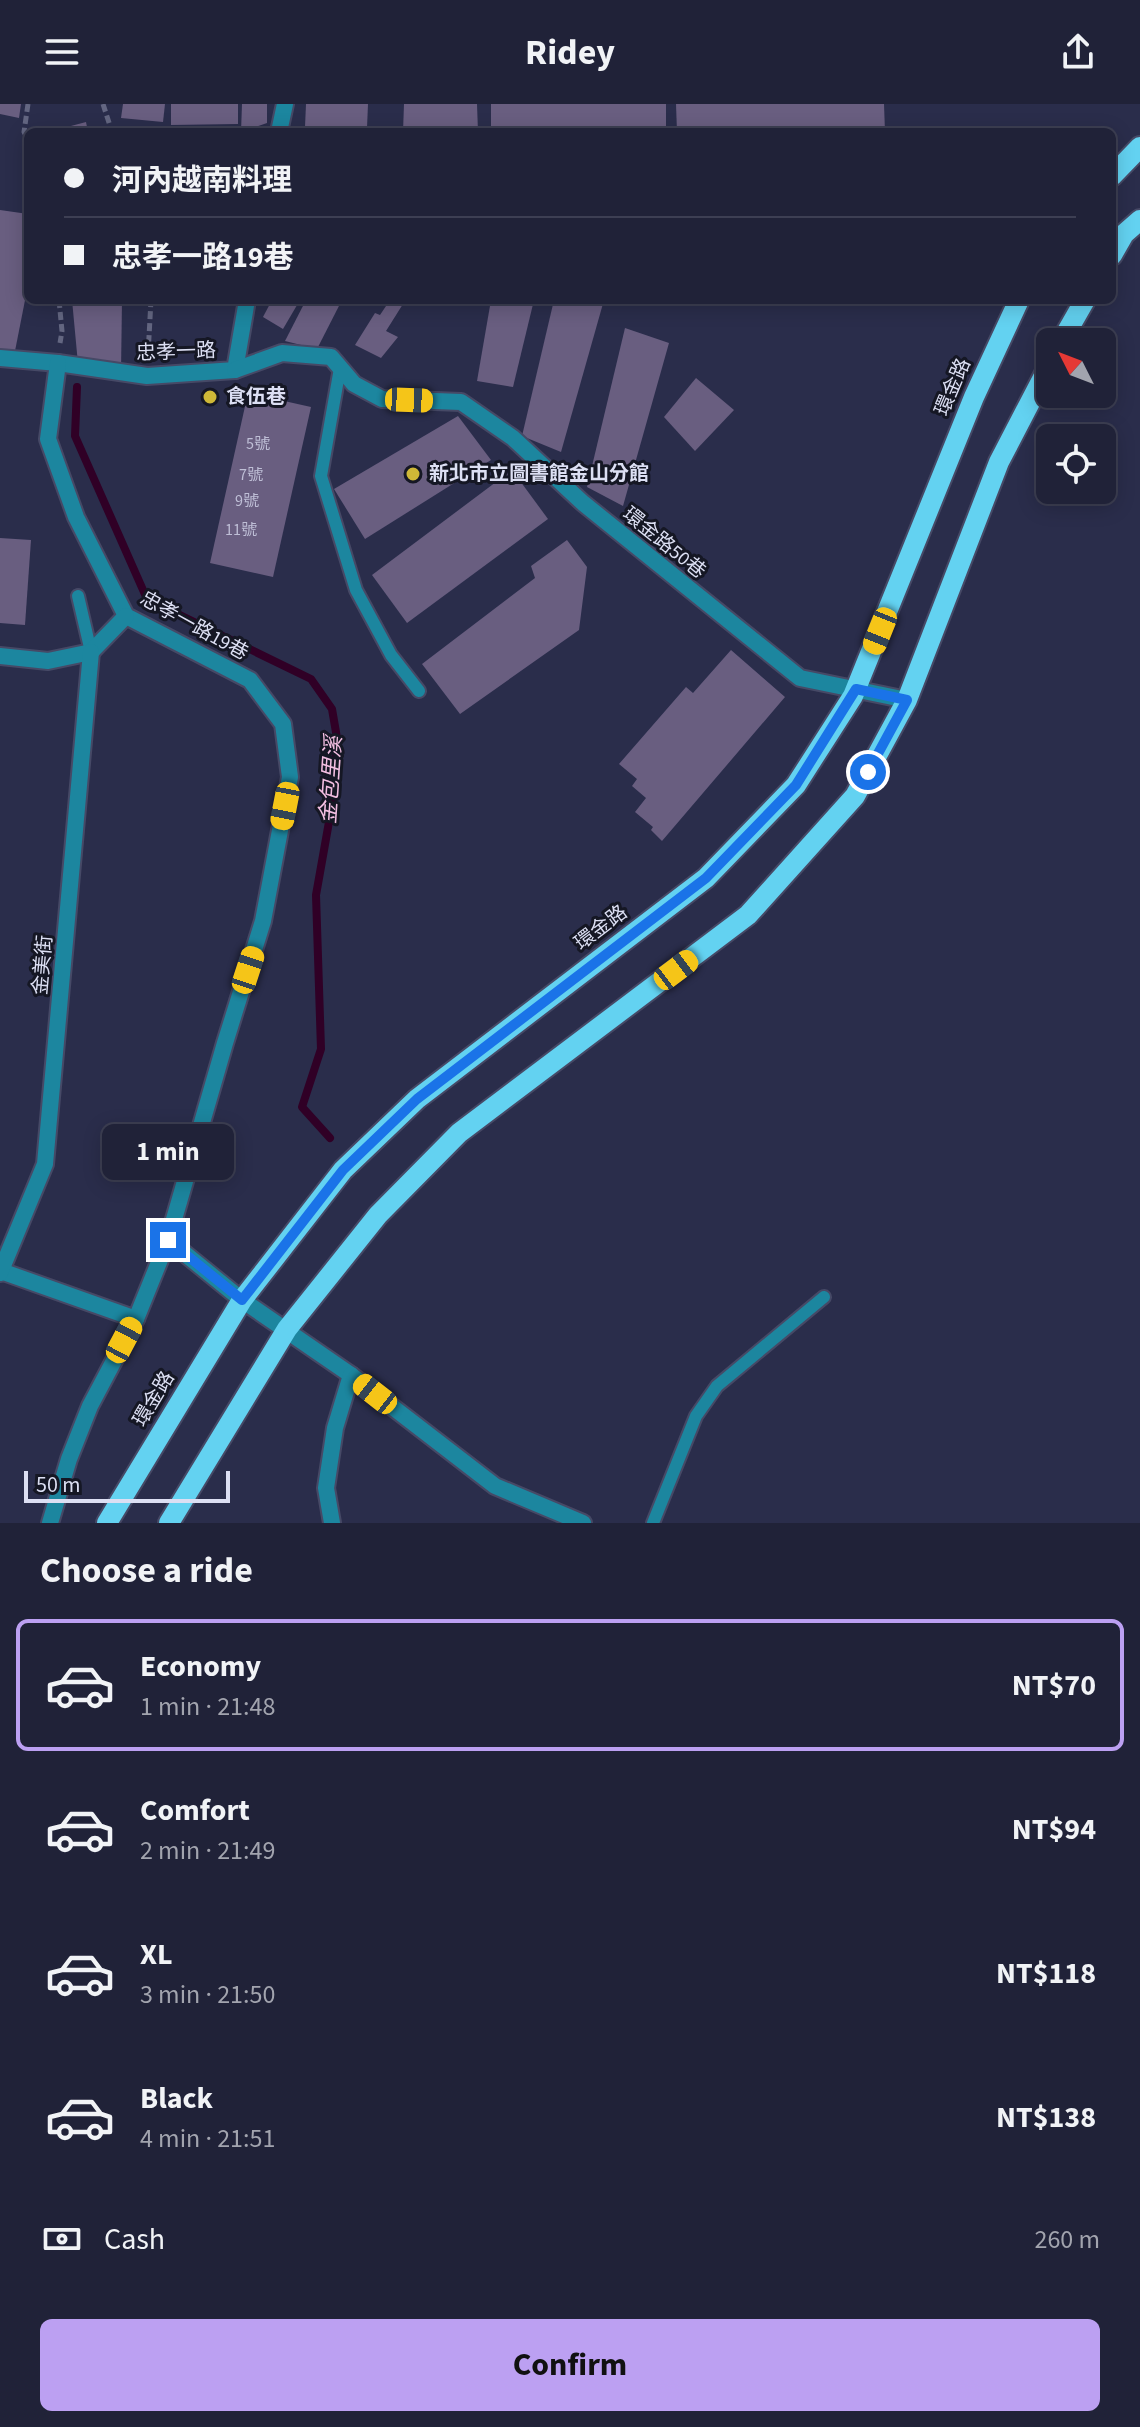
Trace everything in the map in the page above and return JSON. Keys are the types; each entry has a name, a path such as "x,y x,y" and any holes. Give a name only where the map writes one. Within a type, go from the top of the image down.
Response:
{"main road":[{"path":"1116,172 1140,147"},
{"path":"1116,248 1124,234 1140,220"},
{"name":"環金路","path":"107,1523 242,1300 343,1170 417,1099 706,878 796,785 856,689 974,397 1017,304"},
{"path":"1069,328 1083,304"},
{"path":"169,1523 287,1329 378,1215 459,1133 748,915 855,796 907,700 999,462 1036,391"}],"street":[{"path":"280,128 285,104"},
{"name":"忠孝一路","path":"0,358 147,376 235,370 246,304"},
{"name":"環金路50巷","path":"235,370 282,353 331,357 354,384 382,399 461,402 513,438 583,503 800,678 907,700"},
{"name":"忠孝一路19巷","path":"50,1523 69,1459 90,1406 136,1319 168,1240 263,921 290,777 283,724 250,680 126,616 76,517 48,439 58,363"},
{"path":"0,656 48,661 91,652 126,616"},
{"name":"金美街","path":"1,1272 45,1164 91,652"},
{"path":"168,1240 242,1300 351,1375 495,1486 583,1523"},
{"path":"1,1272 136,1319"},
{"path":"332,1523 326,1488 335,1428 351,1375"}],"lane":[{"path":"340,368 321,476 356,590 391,655 419,691"},
{"path":"78,596 91,652"},
{"path":"653,1523 696,1416 717,1386 824,1297"}],"path":[{"path":"25,128 28,104"},
{"path":"103,104 111,128"},
{"path":"58,363 62,331 59,304"},
{"path":"147,376 151,304"}],"building":[{"path":"0,104 21,104 19,118 0,114"},
{"path":"123,104 165,104 163,122 121,118"},
{"path":"171,104 238,104 238,124 171,125"},
{"path":"242,104 267,104 267,123 241,128"},
{"path":"306,104 368,104 367,128 305,127"},
{"path":"404,104 477,104 478,128 403,128"},
{"path":"491,104 666,104 666,128 491,128"},
{"path":"676,104 884,104 885,128 677,128"},
{"path":"86,122 87,128 63,128"},
{"path":"0,210 24,213 24,304 15,351 0,350"},
{"path":"72,304 122,304 121,372 78,364"},
{"path":"270,304 298,304 283,329 263,317"},
{"path":"304,304 340,304 317,349 285,341"},
{"path":"387,304 403,304 386,331 398,337 381,358 355,345 375,313 380,315"},
{"path":"490,304 533,304 513,387 477,381"},
{"path":"553,304 603,304 561,452 522,436"},
{"path":"625,328 669,343 623,506 587,487"},
{"path":"696,378 734,410 695,451 664,417"},
{"path":"248,393 311,407 273,577 210,563"},
{"name":"新北市立圖書館金山分館","path":"458,416 491,460 365,539 334,489"},
{"path":"512,470 548,519 407,623 372,575"},
{"path":"0,538 31,540 25,625 0,623"},
{"path":"567,540 587,567 579,630 460,714 422,664 535,578 531,566"},
{"path":"731,650 785,697 662,841 651,830 653,827 635,812 646,798 632,786 637,779 619,764 686,687 693,693"}],"waterway":[{"name":"金包里溪","path":"77,387 75,436 147,599 311,679 332,709 337,738 332,805 316,895 321,1049 302,1107 330,1138"}],"place":[{"name":"食伍巷","path":"210,397"},
{"name":"新北市立圖書館金山分館","path":"413,474"}],"route":[{"path":"168,1240 242,1300 343,1170 417,1099 706,878 796,785 856,689 907,700 868,772"}]}
